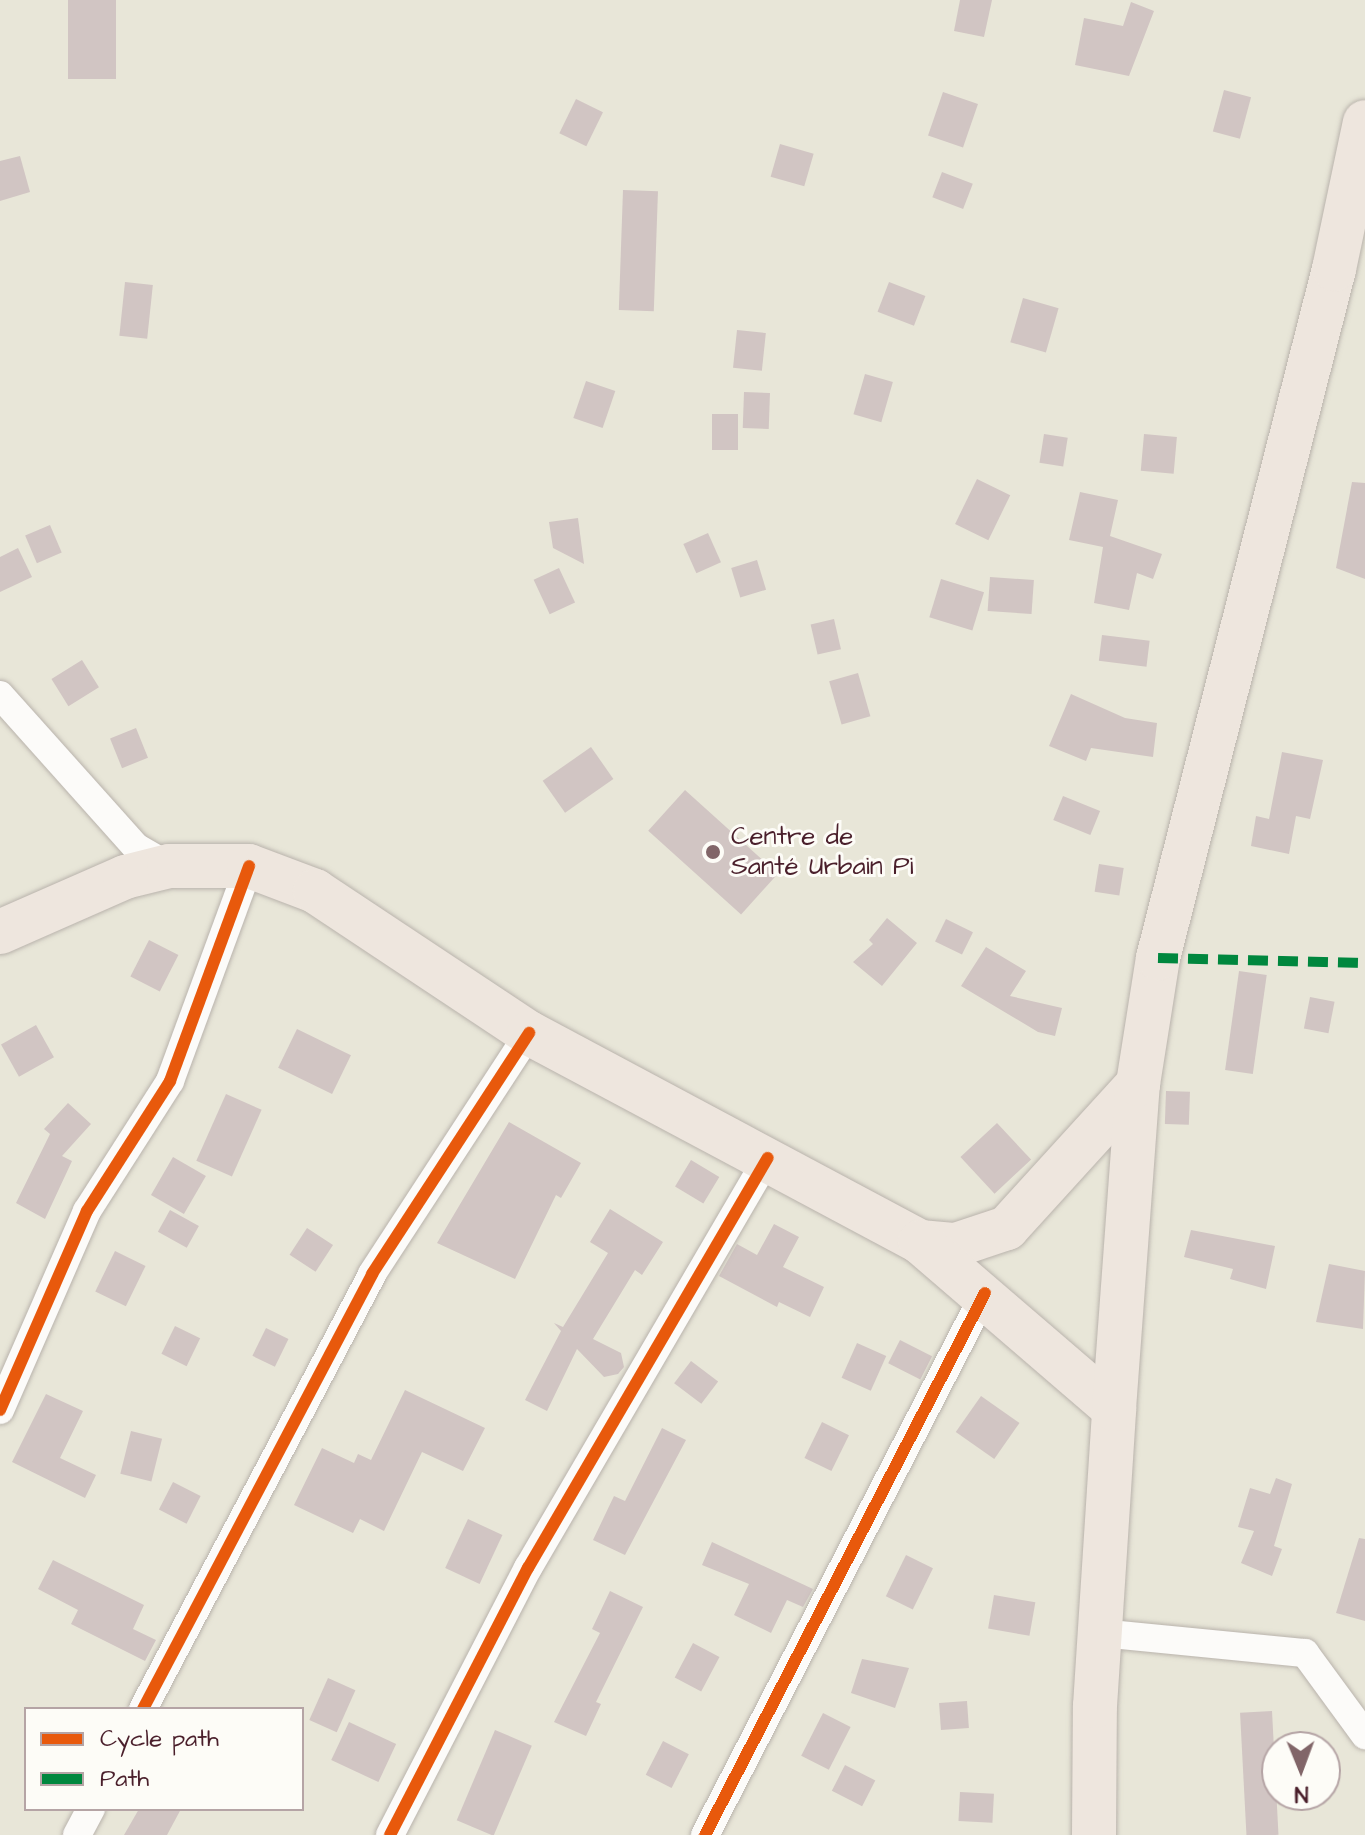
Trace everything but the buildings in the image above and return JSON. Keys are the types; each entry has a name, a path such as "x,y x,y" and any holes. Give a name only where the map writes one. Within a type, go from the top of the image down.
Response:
{"main road":[{"path":"1094,1835 1100,1633 1138,1084 1158,958 1330,284 1365,122"},
{"path":"0,932 125,877 169,866 249,866 315,891 529,1033 768,1158 920,1242 985,1293 1114,1409"},
{"path":"920,1242 956,1245 1007,1228 1138,1084"}],"street":[{"path":"0,695 136,847 169,866"},
{"path":"0,1410 87,1211 170,1081 249,866"},
{"path":"144,1707 372,1274 529,1033"},
{"path":"390,1835 528,1568 768,1158"},
{"path":"705,1835 985,1293"},
{"path":"1100,1633 1305,1653 1365,1735"},
{"path":"77,1835 90,1811"}],"marked path":[{"path":"1158,958 1365,963"}],"cycle path":[{"path":"0,1410 87,1211 170,1081 249,866"},
{"path":"144,1707 372,1274 529,1033"},
{"path":"390,1835 528,1568 768,1158"},
{"path":"705,1835 985,1293"}],"place":[{"name":"Centre de Santé Urbain Pi","path":"713,852"}]}
